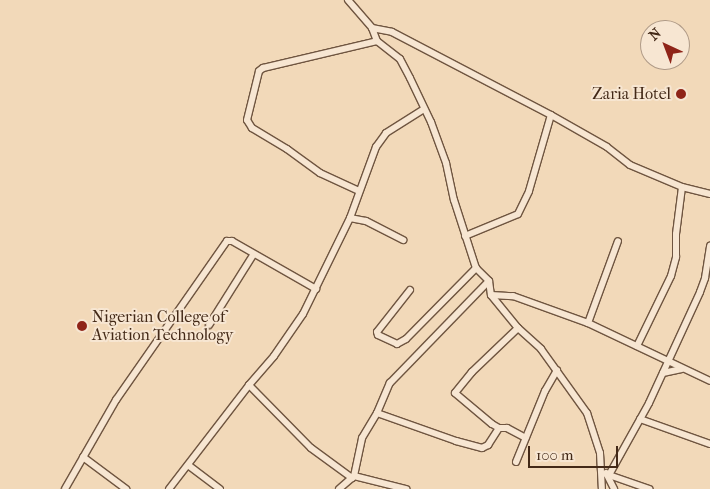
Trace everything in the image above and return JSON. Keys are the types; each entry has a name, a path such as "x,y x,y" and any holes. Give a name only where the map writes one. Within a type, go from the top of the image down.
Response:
{"street":[{"path":"348,0 372,28 378,40 400,59 431,122 446,164 465,236 476,268 489,281 491,295 518,328 541,349 588,413 597,440 602,489"},
{"path":"372,28 392,32 551,115 607,147 630,165 682,186 710,194"},
{"path":"359,191 320,173 288,148 252,128 247,120 259,71 263,68 378,40"},
{"path":"169,489 249,384 274,356 303,314 350,218 368,162 376,147 386,133 424,109"},
{"path":"465,236 518,214 529,191 551,115"},
{"path":"637,346 671,276 676,257 676,234 682,186"},
{"path":"350,218 366,221 403,240"},
{"path":"65,489 129,380 227,241 232,241 253,255 316,289"},
{"path":"588,323 618,241"},
{"path":"608,474 640,419 669,362 705,278 710,245"},
{"path":"209,325 253,255"},
{"path":"410,290 376,332 378,335 397,344 406,339 476,268"},
{"path":"339,489 353,477 362,438 377,413 390,383 489,281"},
{"path":"491,295 512,296 588,323 710,382"},
{"path":"518,328 472,372 455,393 499,428 507,428 526,438"},
{"path":"663,374 682,369"},
{"path":"516,462 545,391 557,370"},
{"path":"249,384 312,448 353,477 406,489"},
{"path":"377,413 456,442 482,448 488,445 499,428"},
{"path":"640,419 710,444"},
{"path":"83,457 126,489"},
{"path":"188,465 220,489"},
{"path":"601,465 608,474 614,489"},
{"path":"608,474 649,489"}],"place":[{"name":"Zaria Hotel","path":"681,94"},
{"name":"Nigerian College of Aviation Technology","path":"82,326"}]}
